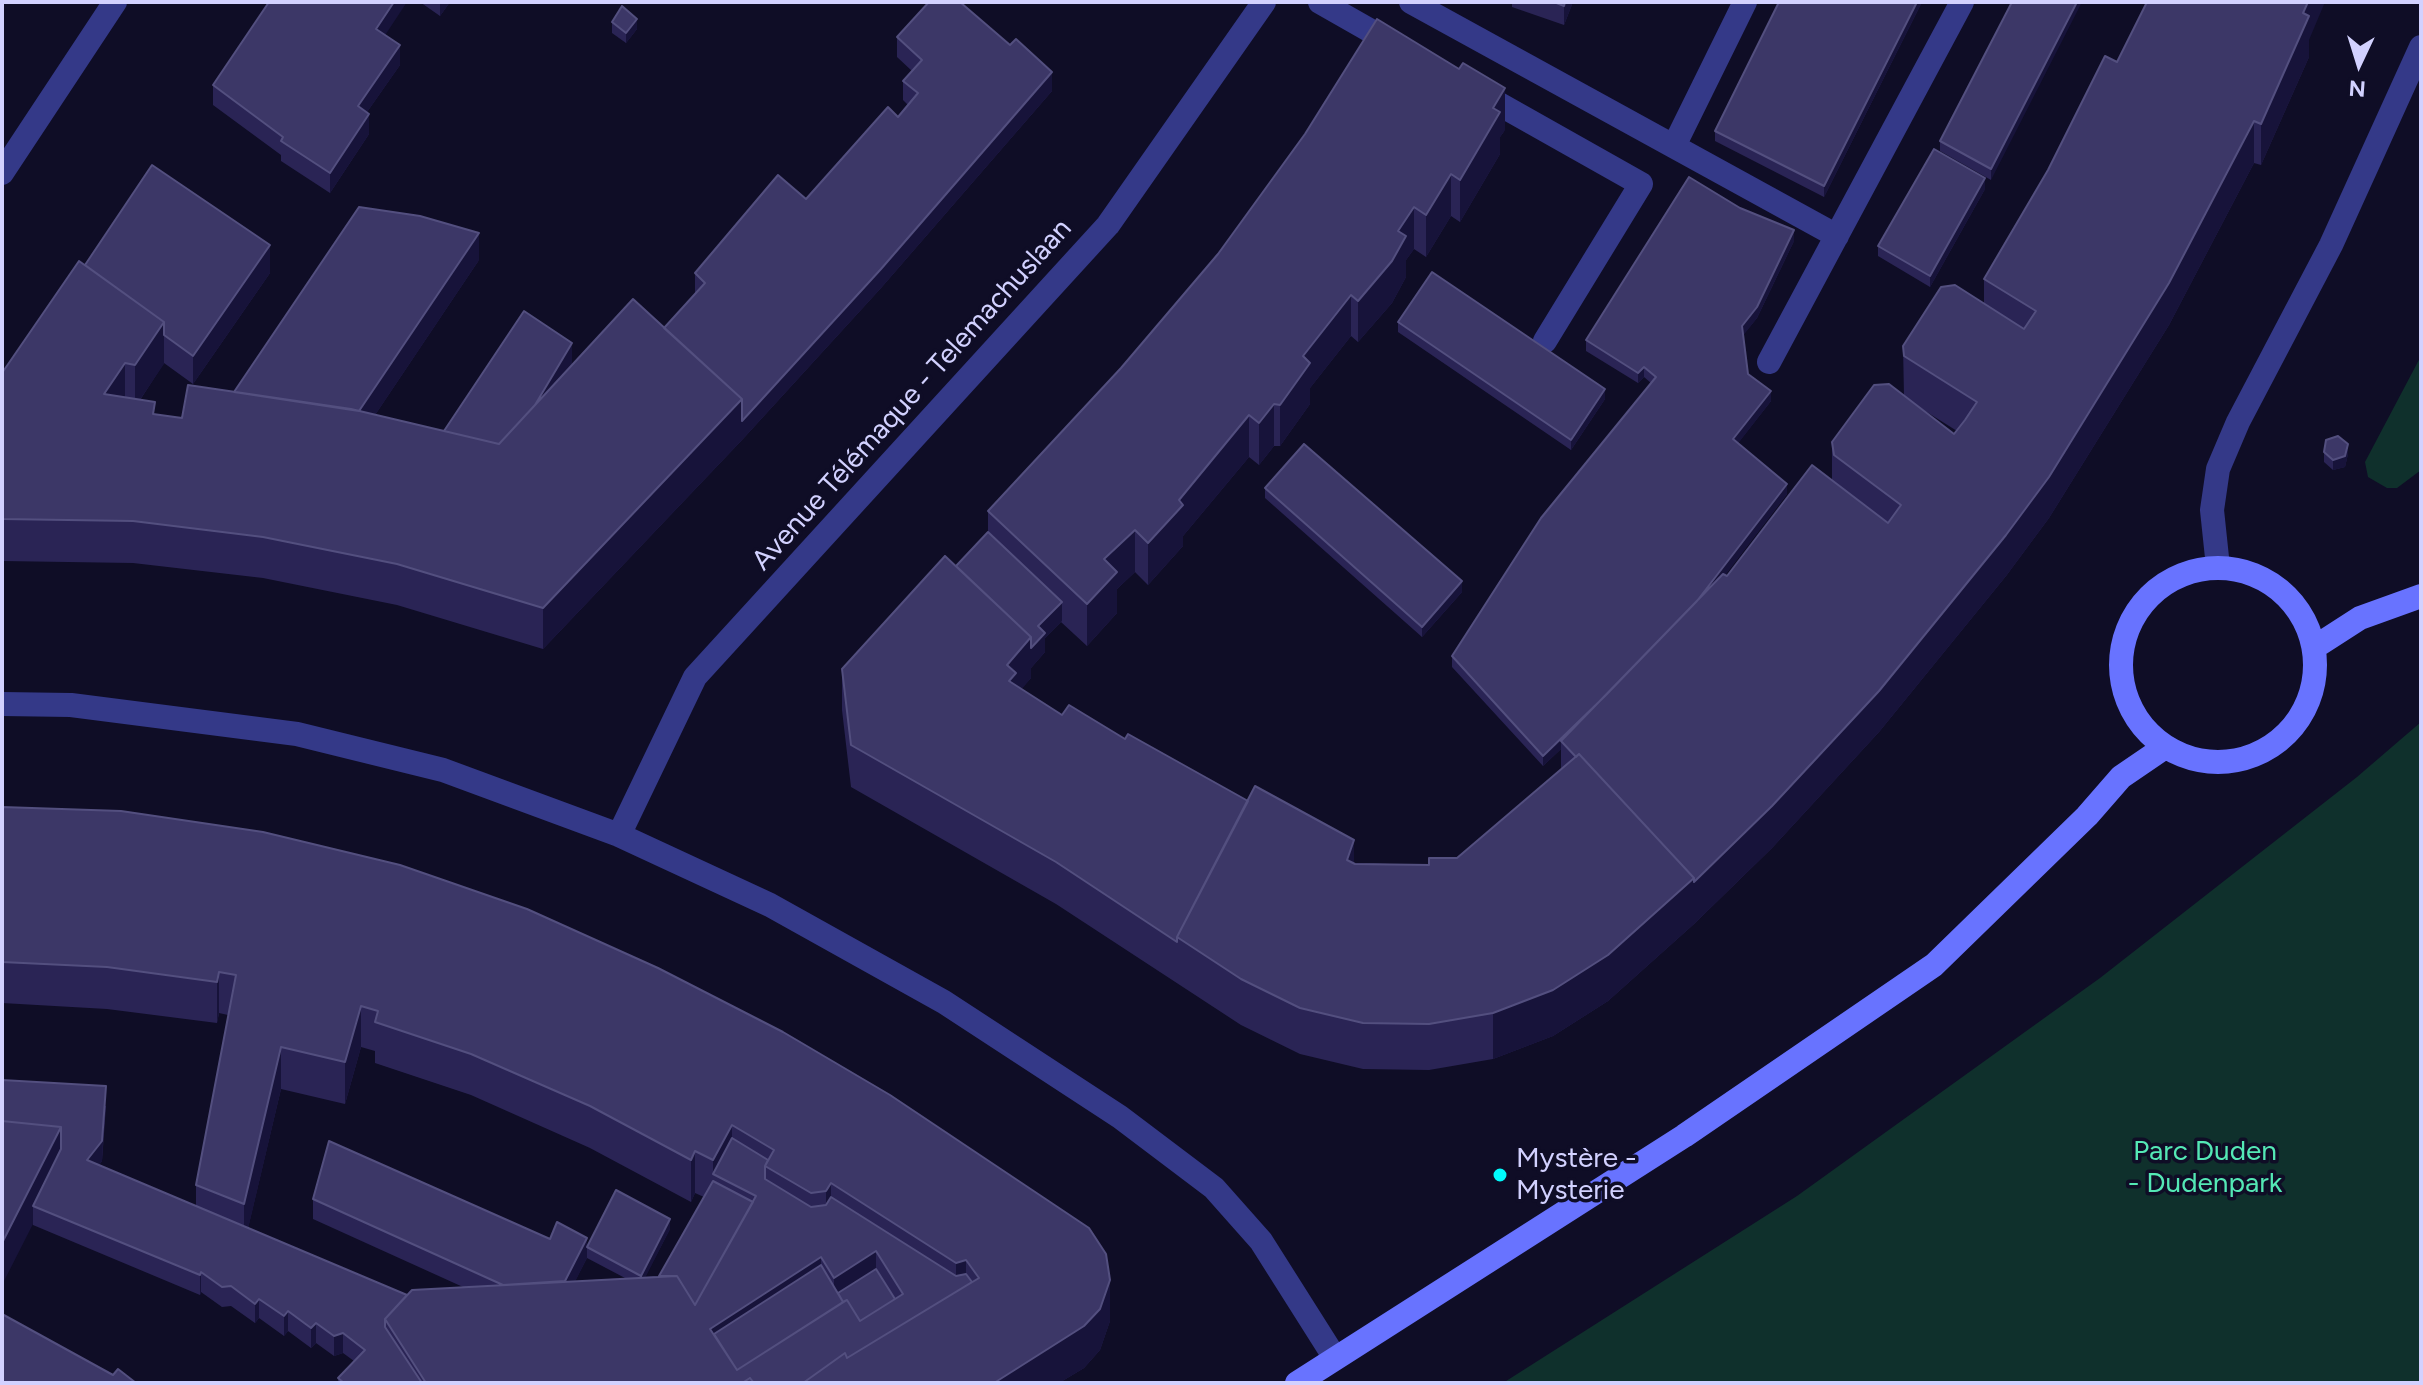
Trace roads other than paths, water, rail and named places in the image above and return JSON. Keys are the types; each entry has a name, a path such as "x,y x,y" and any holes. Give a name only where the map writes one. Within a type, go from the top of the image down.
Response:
{"street":[{"path":"2,173 115,2"},
{"name":"Avenue Télémaque - Telemachuslaan","path":"619,835 695,677 1108,225 1264,2"},
{"path":"1320,2 1413,55"},
{"path":"1411,2 1837,236"},
{"path":"1674,146 1745,2"},
{"path":"1769,362 1962,2"},
{"path":"2218,567 2212,510 2218,469 2238,422 2331,245 2421,47"},
{"path":"1453,78 1641,184 1545,341"},
{"path":"2218,567 2245,570 2270,582 2291,599 2307,622 2315,647 2315,684 2300,720 2273,747 2238,760 2200,761 2165,747 2144,728 2129,705 2121,678 2125,637 2144,601 2165,583 2191,571 2218,567"},
{"path":"2315,647 2360,618 2421,596"},
{"path":"2,704 71,705 297,734 443,770 619,835 843,944 944,1002 1120,1117 1214,1188 1261,1241 1335,1358"},
{"path":"1297,1383 1684,1136 1934,965 2087,816 2121,777 2165,747"}],"place":[{"name":"Mystère - Mysterie","path":"1500,1175"}],"park label":[{"name":"Parc Duden - Dudenpark","path":"2205,1168"}]}
